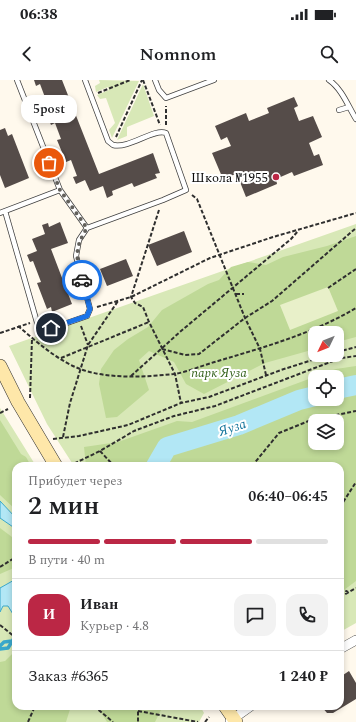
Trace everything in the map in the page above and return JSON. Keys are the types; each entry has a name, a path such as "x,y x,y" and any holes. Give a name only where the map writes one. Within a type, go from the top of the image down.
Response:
{"main road":[{"path":"0,366 18,404 54,462"},
{"path":"227,710 233,721"}],"street":[{"path":"344,646 356,640"},
{"path":"233,721 246,710"}],"lane":[{"path":"17,80 60,190 87,228"},
{"path":"6,211 38,326 44,330 87,316 90,309 76,256 79,240 87,228 186,190 164,132 123,146 113,145 108,141 85,80"},
{"path":"155,80 159,90 166,98 214,80"},
{"path":"329,80 335,84 356,119"},
{"path":"340,110 349,107"},
{"path":"0,213 60,190"}],"path":[{"path":"91,96 130,80"},
{"path":"142,80 164,132"},
{"path":"113,145 142,80"},
{"path":"164,132 166,98"},
{"path":"186,190 197,199 219,256 236,294 244,318 260,349 266,376"},
{"path":"131,297 136,285 138,272 150,233 163,200"},
{"path":"90,309 131,297 210,258 356,214"},
{"path":"162,349 185,355 199,354 244,318 272,301 356,228"},
{"path":"131,376 233,287 292,239 299,230"},
{"path":"328,288 356,269"},
{"path":"236,294 244,294"},
{"path":"131,297 135,303 143,307 175,374 181,403"},
{"path":"64,437 70,403 82,369 88,346 118,301"},
{"path":"18,326 60,358 82,369 100,374 131,376 175,374 260,349 336,320 356,308"},
{"path":"79,319 88,346"},
{"path":"0,333 37,321"},
{"path":"60,358 149,322"},
{"path":"0,413 30,398 32,338"},
{"path":"344,350 356,347"},
{"path":"77,462 100,451 134,431 154,423 174,416 214,406 341,358 356,356"},
{"path":"52,439 79,436 128,425 181,403 209,397 308,362"},
{"path":"255,462 279,433 310,420 356,411"},
{"path":"100,451 110,462"},
{"path":"344,501 356,482"},
{"path":"0,567 12,560"},
{"path":"344,594 356,588"},
{"path":"344,590 348,592"},
{"path":"0,625 12,635"},
{"path":"28,722 33,710"},
{"path":"99,710 114,722"},
{"path":"138,722 138,711 198,722"},
{"path":"205,722 209,717"}],"green space":[{"path":"99,80 139,81 112,138 109,130 115,123 106,98 100,99 97,95 109,90 108,87 96,92 95,86 100,83"},
{"path":"143,84 154,116 127,127 127,136 117,140"},
{"name":"парк Яуза","path":"356,224 356,623 344,630 344,462 71,462 47,424 9,346"},
{"path":"356,236 356,337 344,340 344,326 308,326 308,351 265,363 204,394 186,384 174,362 149,351 139,360 149,390 117,417 106,418 99,384 101,369 114,350 128,339 148,327 162,310 208,284 219,280 231,267 248,262 266,265 283,257 327,246"},
{"path":"328,287 338,311 290,330 280,305"},
{"path":"356,366 356,581 344,590 344,462 86,462 84,447 118,442 177,421 192,422 308,379 308,406 344,406 344,370 333,370"},
{"path":"0,408 34,462 12,462 12,710 202,710 204,713 199,722 0,722"},
{"path":"0,420 21,454 26,457 29,462 12,462 12,506 0,495"},
{"path":"0,528 12,537 12,569 0,574"},
{"path":"12,654 12,710 70,710 66,722 0,722 0,662 5,661"},
{"path":"161,710 155,722 107,722 100,711"}],"water":[{"path":"0,501 12,514 12,526 0,518"},
{"path":"12,581 12,612 8,606 3,606 0,612 0,588"}],"building":[{"path":"34,80 62,80 99,174 153,153 160,173 155,174 157,178 134,187 132,183 112,191 113,195 107,198 103,186 90,191 85,180 76,184 73,177 77,176 71,160 66,162 57,140 61,139 55,123 51,125 42,101 46,100 40,84 36,86"},
{"path":"294,97 298,106 294,108 299,121 313,116 322,137 309,143 314,156 319,154 323,165 294,176 292,172 276,179 277,184 246,197 240,182 244,180 241,172 223,179 212,153 231,146 227,137 221,140 215,126 246,113 249,121 269,113 267,108"},
{"path":"5,128 8,136 12,134 29,178 5,188 0,175 0,130"},
{"path":"60,222 68,243 51,249 72,304 52,312 51,307 47,309 37,283 41,282 33,261 30,262 27,255 37,251 32,239 45,234 42,225 48,223 49,227"},
{"path":"184,231 192,252 157,266 148,245"},
{"path":"126,259 133,276 107,286 100,269"},
{"path":"349,671 356,683 356,699 344,706 344,674"},
{"path":"324,710 338,710 333,713 327,713"}],"waterway":[{"name":"Яуза","path":"344,388 356,385"},
{"name":"Яуза","path":"158,462 167,447 239,425 299,400 308,398"},
{"path":"0,646 4,642 12,641"},
{"path":"0,649 8,648 12,642"}],"way so far":[{"path":"49,163 60,190 87,228 79,240 76,256 82,280"}],"place":[{"name":"5post","path":"49,163"},
{"name":"Школа №1955","path":"276,177"}],"route":[{"path":"51,328 87,316 90,309 82,280"}]}
